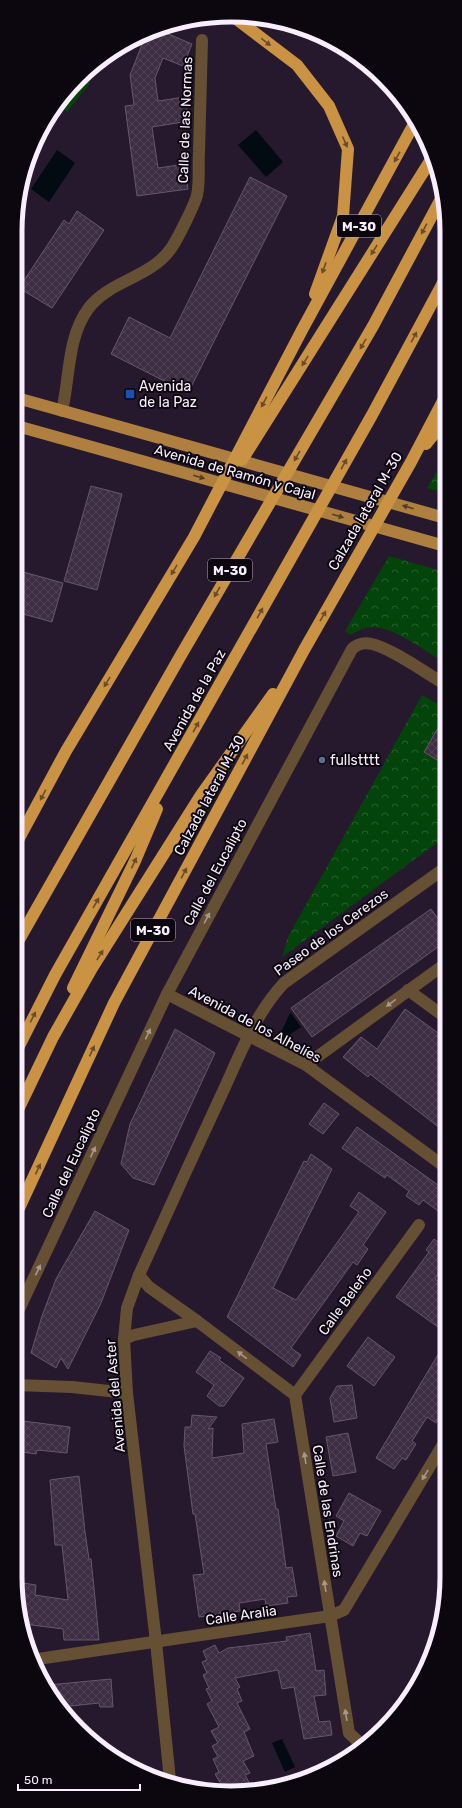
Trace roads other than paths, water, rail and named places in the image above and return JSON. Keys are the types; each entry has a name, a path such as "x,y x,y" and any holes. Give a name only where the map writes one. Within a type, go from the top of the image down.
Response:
{"highway":[{"path":"240,22 297,65 328,106 348,149 343,216 302,330"},
{"name":"M-30","path":"194,537 302,330 412,127"},
{"name":"M-30","path":"22,833 66,751 194,537 429,163"},
{"name":"M-30","path":"22,934 181,655 373,326 438,204"},
{"name":"Avenida de la Paz","path":"22,1040 55,975 372,415 440,288"},
{"name":"Calzada lateral M-30","path":"22,1204 114,1003 304,650 411,462 440,406"},
{"path":"411,462 440,427"},
{"path":"53,1037 92,968 201,795 304,650"},
{"path":"22,1102 53,1037 77,979 135,861 177,761"}],"main road":[{"name":"Avenida de Ramón y Cajal","path":"22,399 440,517"},
{"name":"Avenida de Ramón y Cajal","path":"22,427 440,545"}],"street":[{"name":"Calle de las Normas","path":"62,411 77,332 88,309 108,291 146,271 163,257 172,247 198,194 202,40"},
{"name":"Calle del Eucalipto","path":"22,1303 167,994 355,646 367,644 383,648 440,681"},
{"name":"Paseo de los Cerezos","path":"250,1035 271,998 284,983 440,872"},
{"path":"306,1065 440,968"},
{"path":"408,990 440,1013"},
{"name":"Avenida de los Alhelíes","path":"167,994 250,1035 306,1065 440,1163"},
{"name":"Avenida del Aster","path":"170,1777 156,1642 127,1393 124,1339 127,1308 139,1275 250,1035"},
{"name":"Calle Beleño","path":"295,1394 419,1225"},
{"path":"139,1275 149,1287 295,1394"},
{"path":"124,1339 134,1335 197,1321"},
{"path":"22,1385 72,1387 127,1393"},
{"name":"Calle de las Endrinas","path":"295,1394 349,1734 359,1742"},
{"path":"330,1616 344,1610 440,1449"},
{"name":"Calle Aralia","path":"39,1659 330,1616"}],"place":[{"name":"Avenida de la Paz","path":"130,394"},
{"name":"fullstttt","path":"322,760"}]}
